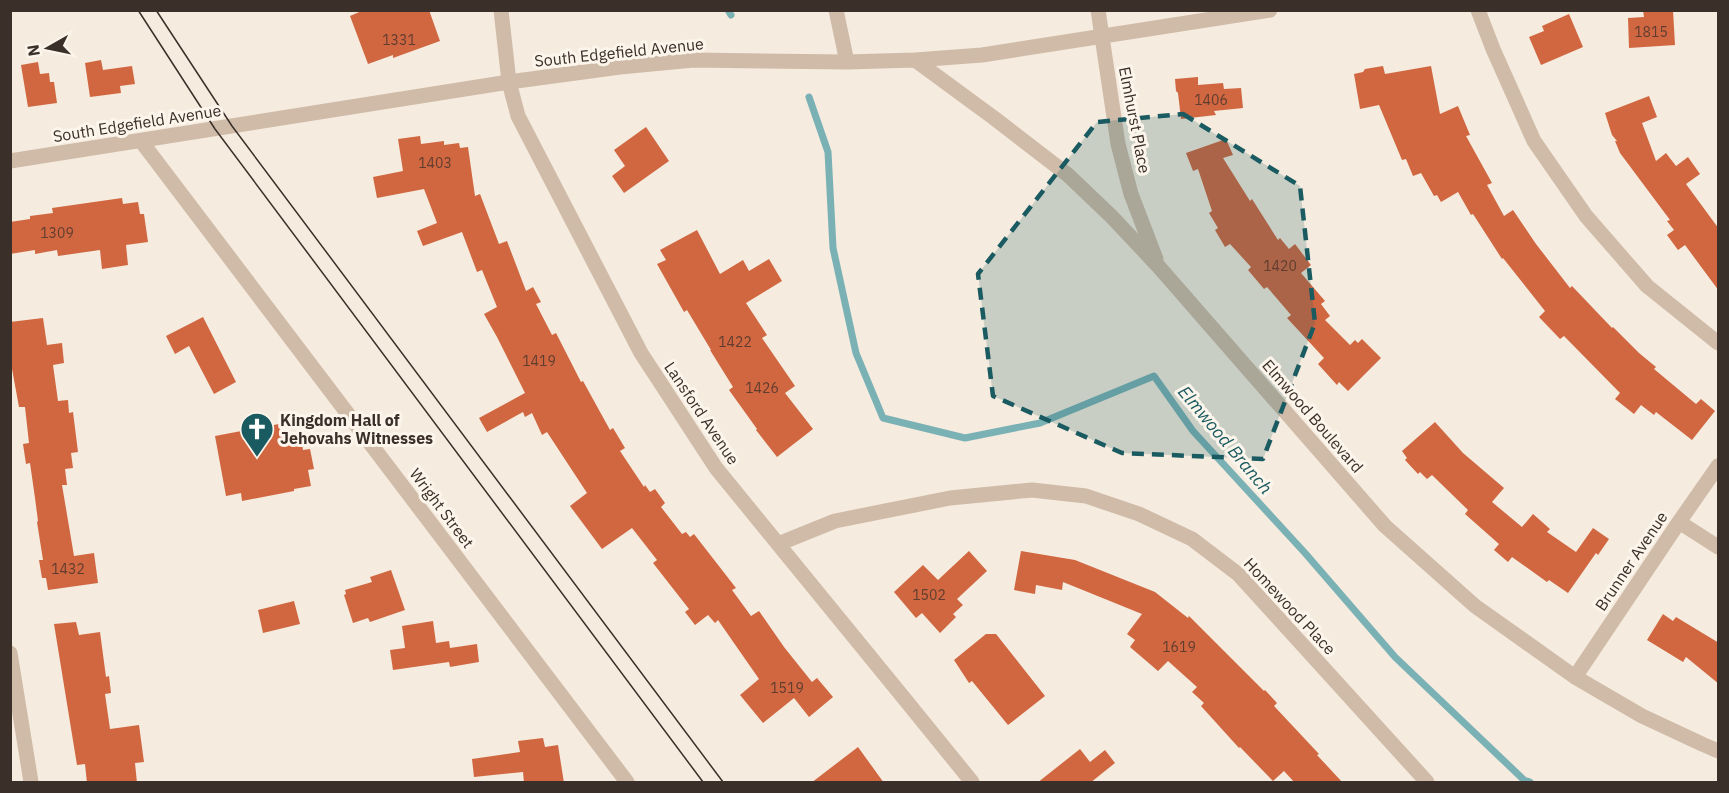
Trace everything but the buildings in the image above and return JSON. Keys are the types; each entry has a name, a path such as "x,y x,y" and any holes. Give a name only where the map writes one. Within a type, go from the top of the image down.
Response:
{"street":[{"name":"Lansford Avenue","path":"501,10 509,82 518,116 641,354 716,468 972,783"},
{"path":"836,10 847,62"},
{"name":"Elmhurst Place","path":"1098,10 1118,144 1131,194 1160,267"},
{"name":"South Edgefield Avenue","path":"10,161 509,82 620,67 694,60 847,62 982,55 1270,10"},
{"path":"1478,10 1534,141 1586,216 1647,286 1719,344"},
{"name":"Elmwood Boulevard","path":"915,60 1068,175 1112,217 1160,267 1385,526 1475,606 1575,677 1642,716 1719,751"},
{"name":"Wright Street","path":"141,141 627,783"},
{"name":"Brunner Avenue","path":"1575,677 1719,466"},
{"name":"Homewood Place","path":"778,544 835,520 950,498 1032,490 1086,496 1139,514 1192,540 1238,574 1427,783"},
{"path":"1679,522 1719,547"},
{"path":"10,653 31,783"}],"highlighted area":[{"path":"1183,114 1300,186 1315,323 1263,459 1122,453 993,396 978,274 1097,122"}],"waterway":[{"name":"Elmwood Branch","path":"728,10 731,15"},
{"name":"Elmwood Branch","path":"809,97 828,152 833,248 856,353 883,418 965,438 1040,423 1154,376 1193,431 1305,553 1395,657 1524,780 1530,782"}],"tram line":[{"path":"138,10 215,129 703,782"},
{"path":"156,10 232,126 723,782"}],"place":[{"name":"Kingdom Hall of Jehovahs Witnesses","path":"257,458"}]}
